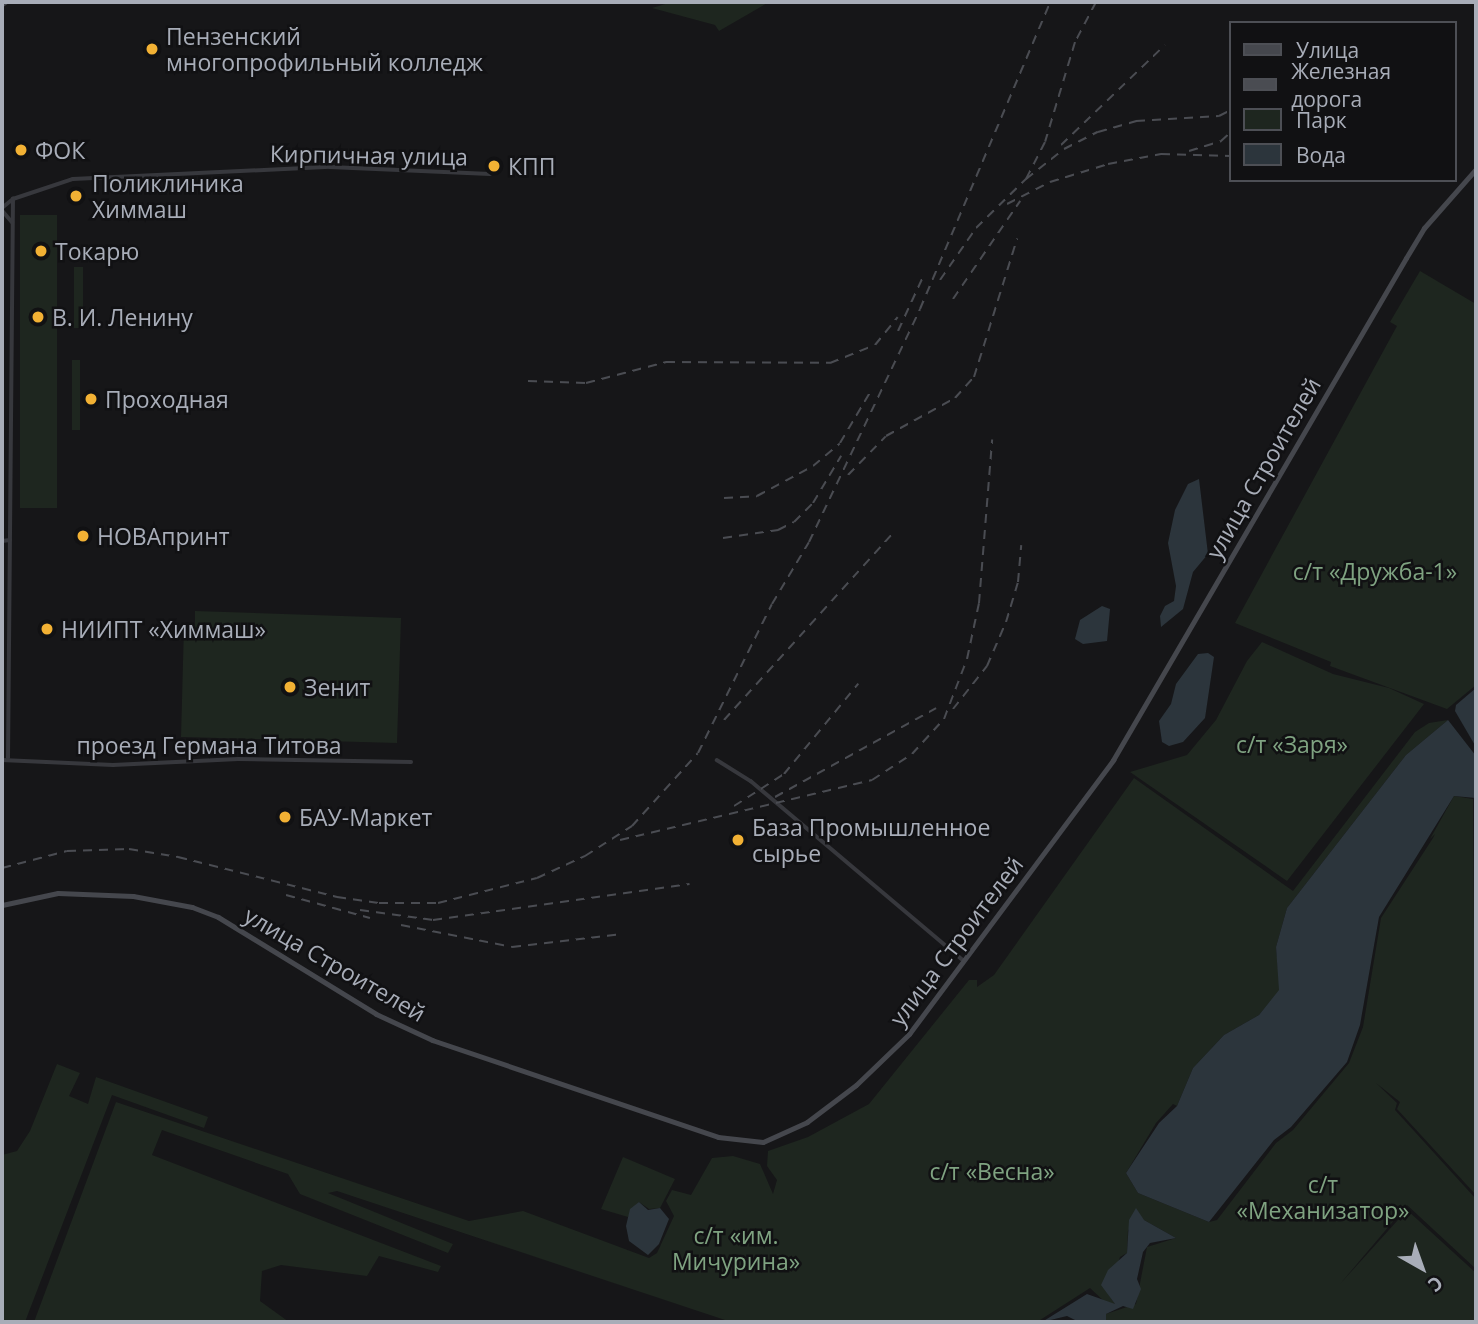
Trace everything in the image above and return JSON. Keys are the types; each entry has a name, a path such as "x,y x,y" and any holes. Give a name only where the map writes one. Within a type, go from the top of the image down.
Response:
{"main road":[{"name":"улица Строителей","path":"2,905 58,893 133,896 192,906 219,917 376,1014 432,1040 740,1142 763,1142 783,1134 856,1085 909,1034 965,963 1113,760 1399,268 1424,228 1476,169"}],"street":[{"name":"Кирпичная улица","path":"2,209 13,199 74,179 330,167 490,174"},
{"path":"2,760 8,758 13,199"},
{"path":"2,209 13,224"},
{"path":"2,458 11,458"},
{"path":"2,541 10,540"},
{"path":"2,676 9,676"},
{"name":"проезд Германа Титова","path":"8,758 113,765 237,760 411,762"},
{"path":"717,760 751,781 965,963"}],"green space":[{"path":"672,2 769,2 719,31 715,25 652,8"},
{"path":"20,215 57,215 57,508 20,508"},
{"path":"74,267 83,267 83,328 74,328"},
{"name":"с/т «Дружба-1»","path":"1420,271 1476,304 1476,685 1447,709 1330,666 1331,662 1235,623 1397,326 1390,322"},
{"path":"72,360 80,360 80,430 72,430"},
{"name":"Зенит","path":"195,611 401,618 397,743 181,737 184,625 195,625"},
{"name":"с/т «Заря»","path":"1262,642 1333,674 1389,688 1424,704 1287,881 1130,772 1187,755 1216,720 1247,661"},
{"path":"1448,720 1406,755 1287,908 1276,947 1280,990 1259,1015 1224,1035 1193,1068 1177,1106 1173,1104 1156,1123 1126,1173 1138,1193 1209,1222 1217,1220 1276,1143 1293,1130 1349,1063 1363,1027 1381,918 1433,838 1435,834 1430,839 1454,796 1473,799 1476,1195 1397,1109 1400,1102 1376,1083 1397,1103 1395,1110 1476,1199 1476,1269 1407,1205 1340,1284 1407,1210 1476,1273 1476,1322 1106,1322 1106,1314 1136,1304 1147,1247 1176,1238 1144,1220 1128,1230 1127,1253 1120,1257 1108,1294 1115,1304 1107,1304 1090,1288 1037,1322 731,1322 337,1191 328,1193 453,1244 448,1253 300,1194 288,1174 162,1130 152,1155 441,1266 438,1272 379,1256 367,1276 281,1265 262,1271 260,1301 289,1322 34,1322 116,1102 469,1221 523,1211 649,1258 657,1253 674,1216 666,1201 672,1190 691,1195 712,1158 733,1156 760,1164 773,1194 777,1180 767,1166 768,1151 808,1137 869,1104 969,980 977,980 977,987 994,975 1134,778 1293,891 1415,732 1429,723"},
{"path":"57,1064 80,1073 69,1096 88,1104 96,1077 208,1117 204,1128 112,1095 25,1322 2,1322 2,1155 17,1151 30,1131"},
{"path":"623,1157 675,1179 660,1208 649,1209 639,1202 628,1217 601,1209"}],"water":[{"path":"1199,479 1208,554 1193,572 1183,609 1161,627 1160,616 1165,606 1174,601 1176,586 1168,543 1175,510 1188,484"},
{"path":"1102,606 1110,609 1107,641 1083,644 1075,639 1080,620"},
{"path":"1208,653 1214,657 1205,718 1183,742 1169,746 1162,742 1159,721 1171,704 1176,684 1198,654"},
{"path":"1476,688 1476,747 1455,711 1456,705"},
{"path":"1448,720 1476,756 1476,798 1454,796 1379,917 1360,1025 1347,1062 1291,1127 1274,1140 1209,1222 1138,1193 1126,1173 1159,1123 1177,1106 1193,1068 1224,1035 1259,1015 1279,990 1276,947 1287,908 1406,755"},
{"path":"639,1202 648,1210 660,1208 669,1219 659,1244 648,1255 629,1241 626,1226 630,1209"},
{"path":"1136,1208 1144,1220 1176,1238 1150,1243 1143,1252 1137,1279 1141,1289 1133,1309 1123,1306 1106,1314 1106,1322 1079,1322 1067,1316 1042,1322 1087,1294 1115,1304 1101,1285 1108,1270 1127,1253 1129,1220"}],"railway":[{"path":"2,868 67,851 129,849 178,857 337,897 379,903 438,903 537,878 585,856 632,826 698,753 772,604 809,542 920,309 1050,2"},
{"path":"1096,2 1075,42 1045,142 1026,179 1064,149 1098,132 1136,121 1219,116 1230,110"},
{"path":"1061,145 1165,45"},
{"path":"1189,151 1221,141 1230,133"},
{"path":"1007,204 1050,182 1108,164 1161,154 1230,156"},
{"path":"940,280 976,228 1033,172"},
{"path":"953,299 1020,201"},
{"path":"848,475 886,436 955,398 974,377 1017,239"},
{"path":"898,331 923,277"},
{"path":"528,381 586,383 666,362 830,363 875,345 898,317"},
{"path":"724,498 757,496 813,466 840,443 872,389"},
{"path":"620,840 872,780 912,754 944,719 967,659 979,603 992,440"},
{"path":"723,538 778,530 794,522 813,503 841,456"},
{"path":"724,720 895,531"},
{"path":"953,709 987,666 1006,622 1018,582 1021,545"},
{"path":"734,806 784,774 858,684"},
{"path":"775,797 936,708"},
{"path":"360,910 433,920 689,884"},
{"path":"286,895 370,918"},
{"path":"401,925 512,947 622,934"}],"place":[{"name":"Пензенский многопрофильный колледж","path":"152,49"},
{"name":"ФОК","path":"21,150"},
{"name":"КПП","path":"494,166"},
{"name":"Поликлиника Химмаш","path":"76,196"},
{"name":"Токарю","path":"41,251"},
{"name":"В. И. Ленину","path":"38,317"},
{"name":"Проходная","path":"91,399"},
{"name":"НОВАпринт","path":"83,536"},
{"name":"НИИПТ «Химмаш»","path":"47,629"},
{"name":"Зенит","path":"290,687"},
{"name":"БАУ-Маркет","path":"285,817"},
{"name":"База Промышленное сырье","path":"738,840"}],"park label":[{"name":"с/т «Весна»","path":"992,1171"},
{"name":"с/т «Механизатор»","path":"1323,1197"},
{"name":"с/т «им. Мичурина»","path":"736,1248"}]}
